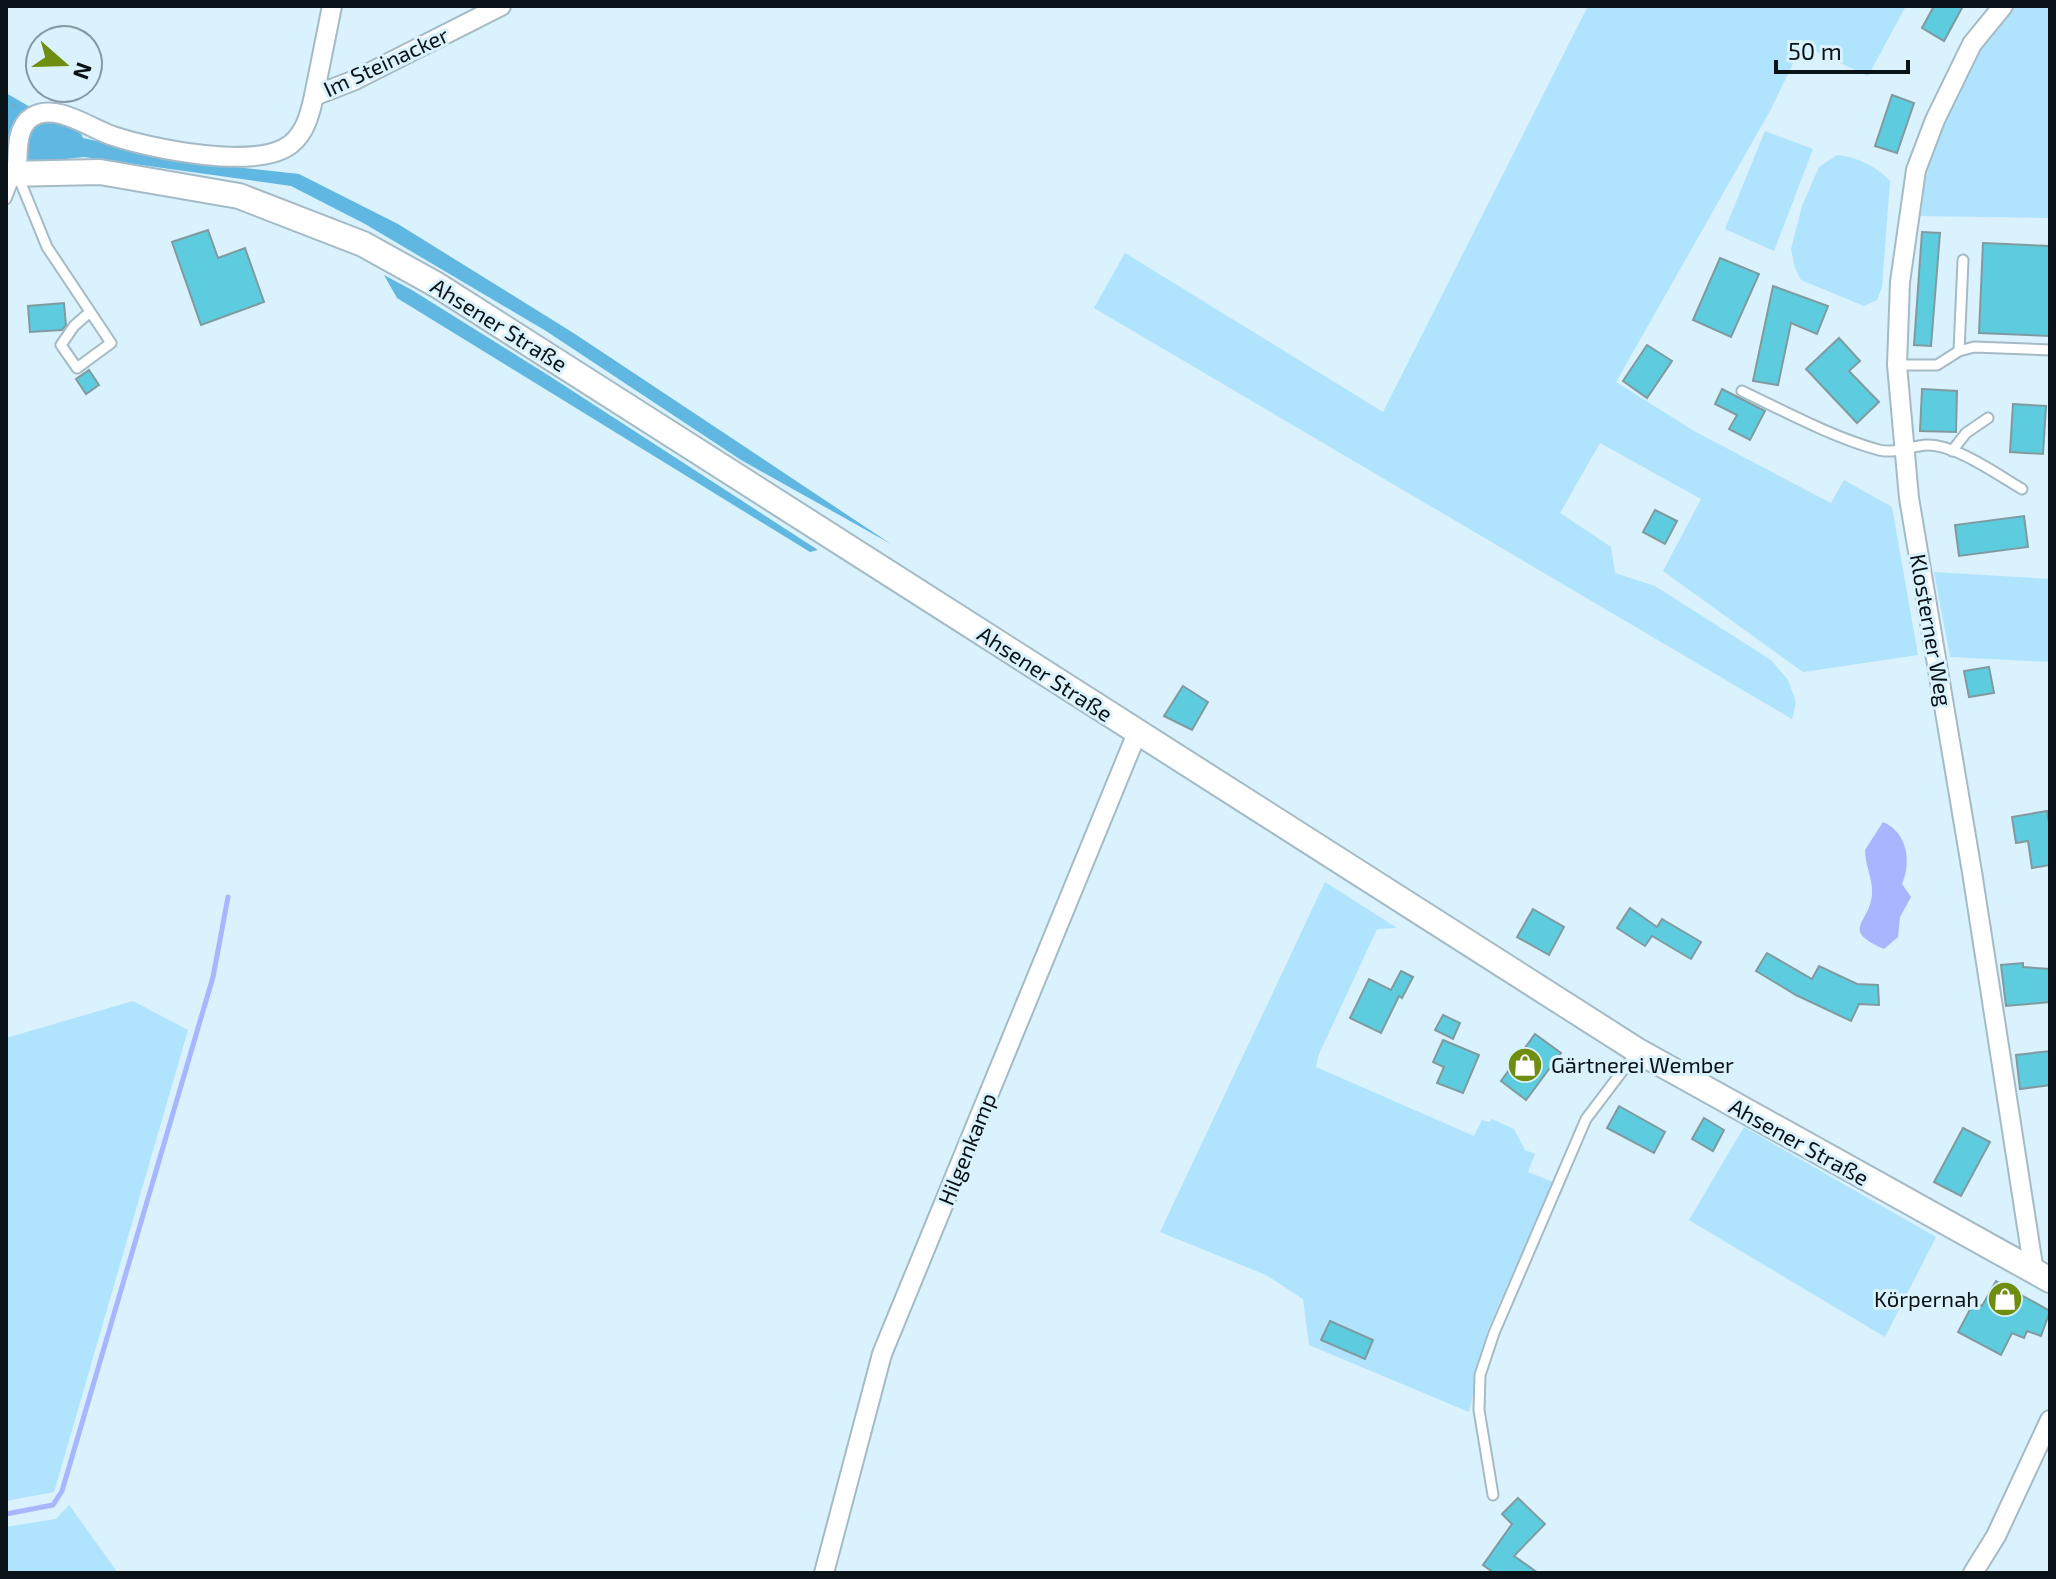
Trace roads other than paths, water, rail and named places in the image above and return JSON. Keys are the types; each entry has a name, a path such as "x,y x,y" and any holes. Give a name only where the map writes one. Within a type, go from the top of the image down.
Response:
{"main road":[{"name":"Ahsener Straße","path":"11,174 100,172 239,196 363,244 437,285 1638,1051 2042,1276"}],"street":[{"path":"314,96 332,6"},
{"name":"Im Steinacker","path":"11,174 24,126 32,117 43,113 54,113 136,143 201,154 262,157 278,152 292,143 304,129 314,96 355,80 501,6"},
{"name":"Klosterner Weg","path":"2003,6 1972,44 1935,120 1916,170 1900,282 1897,365 1909,498 2042,1276"},
{"name":"Hilgenkamp","path":"824,1573 882,1354 1137,733"},
{"path":"1973,1573 1996,1536 2050,1420"}],"lane":[{"path":"6,199 11,174"},
{"path":"11,174 47,247 111,343 77,368 61,345 74,326 90,312"},
{"path":"1959,351 1963,260"},
{"path":"1897,365 1937,365 1959,351 1974,347 2050,350"},
{"path":"1742,391 1805,421 1881,450 1904,451 1927,445 1952,451 2022,489"},
{"path":"1952,451 1966,433 1988,418"},
{"path":"1493,1495 1479,1410 1480,1375 1494,1333 1586,1119 1638,1051"}],"waterway":[{"path":"6,1514 53,1505 62,1491 213,977 228,897"}],"place":[{"name":"Gärtnerei Wember","path":"1525,1065"},
{"name":"Körpernah","path":"2005,1299"}]}
